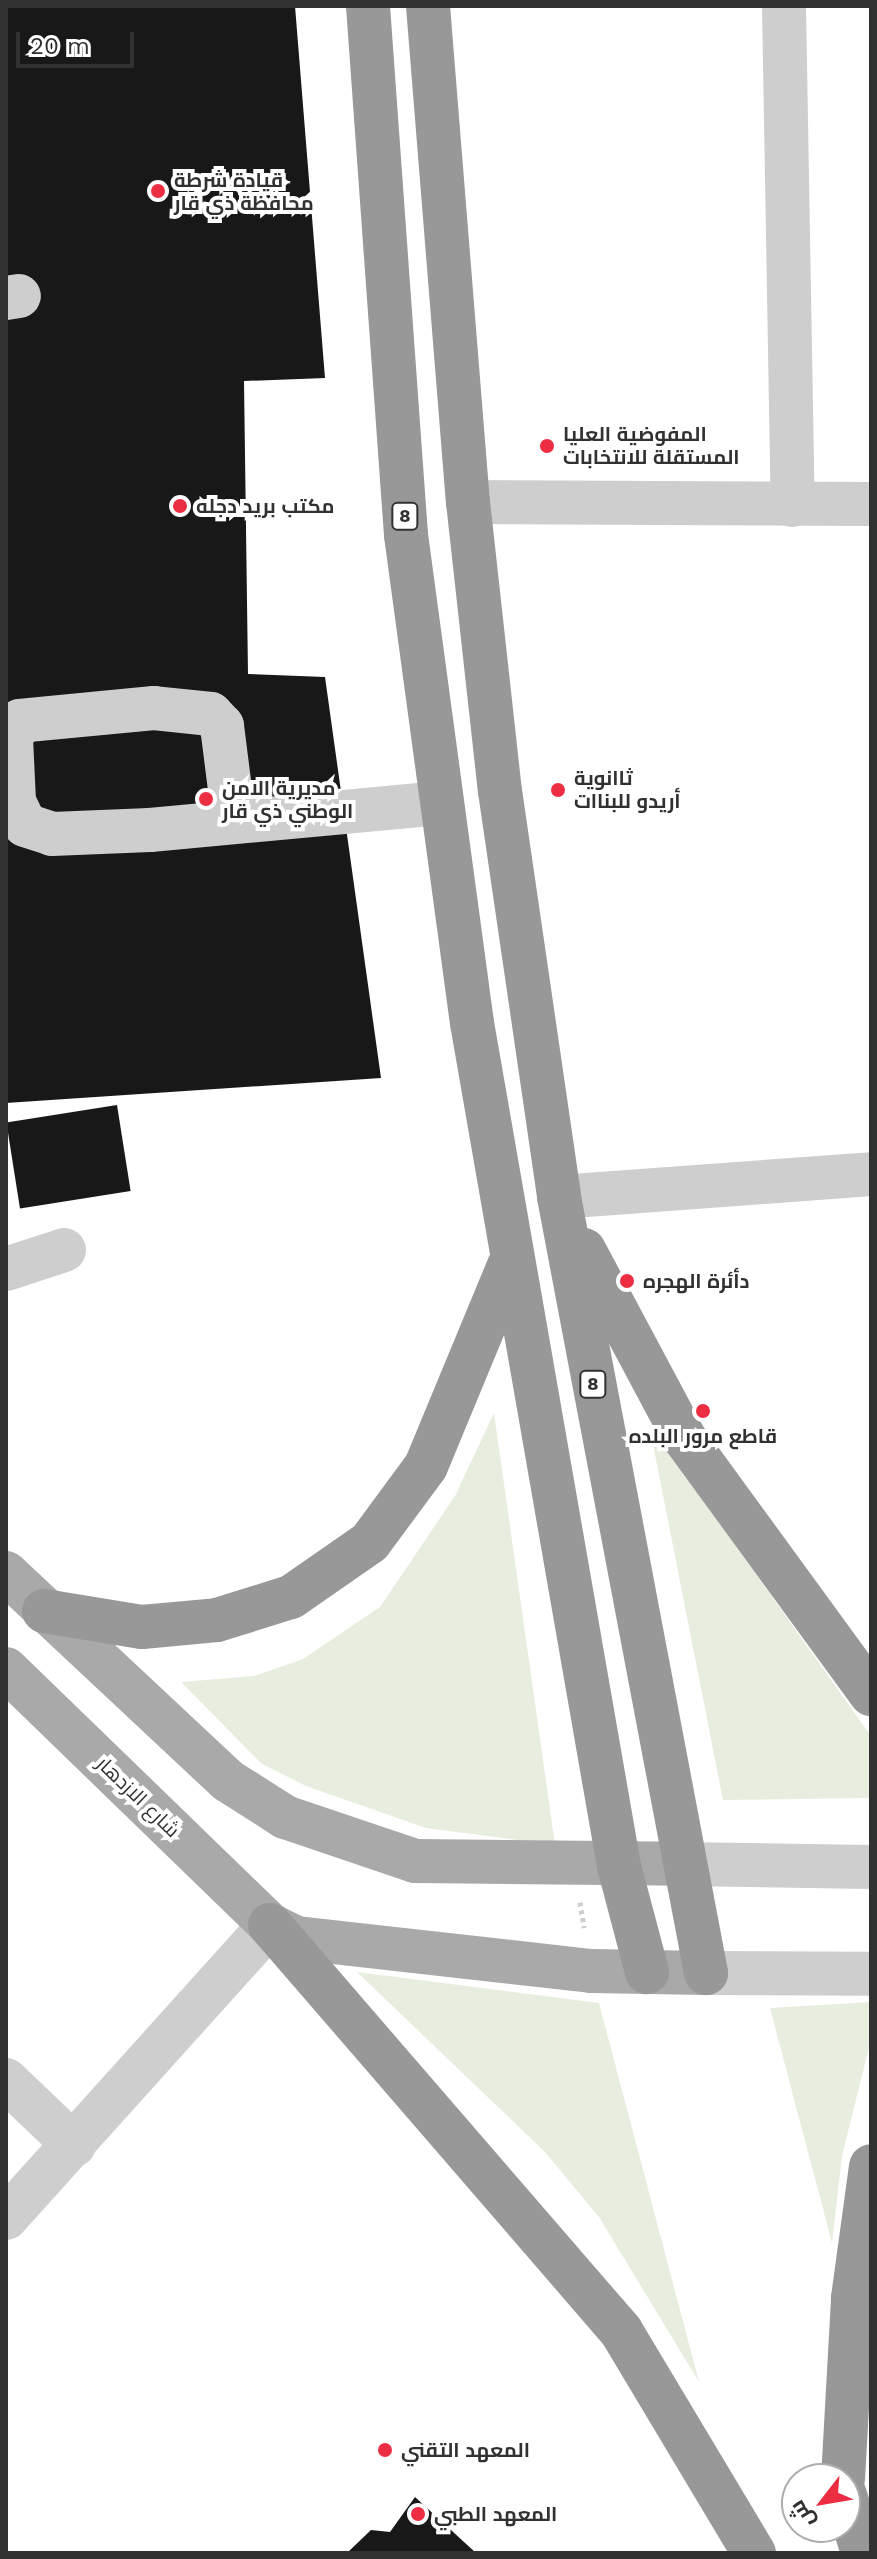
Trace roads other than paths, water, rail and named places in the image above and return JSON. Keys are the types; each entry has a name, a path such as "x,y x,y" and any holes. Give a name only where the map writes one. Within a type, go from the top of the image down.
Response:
{"highway":[{"name":"8","path":"368,6 406,535 441,803 509,1266 619,1866 647,1972"},
{"name":"8","path":"428,6 468,502 559,1197 680,1864 706,1973"},
{"path":"559,1197 629,1343 685,1439 871,1694"},
{"path":"44,1611 142,1627 217,1620 291,1597 370,1542 426,1466 509,1266"},
{"path":"270,1925 621,2331 754,2553"},
{"path":"845,2463 862,2297 871,2166"}],"main road":[{"path":"6,1573 227,1780 285,1817 415,1861 574,1866 680,1864"},
{"name":"شارع الازدهار","path":"6,1669 270,1925"},
{"path":"270,1925 335,1947 591,1971 706,1973"}],"street":[{"path":"784,6 793,505"},
{"path":"468,502 871,504"},
{"path":"234,821 222,726 211,714 154,708 20,721 11,738 14,802 25,825 52,834 234,821 441,803"},
{"path":"559,1197 871,1174"},
{"path":"6,1269 64,1250"},
{"path":"680,1864 871,1867"},
{"path":"6,2218 270,1925"},
{"path":"706,1973 871,1974"},
{"path":"6,2080 74,2145"}],"place":[{"name":"قيادة شرطة محافظة ذي قار","path":"158,191"},
{"name":"المفوضية العليا المستقلة للانتخابات","path":"547,446"},
{"name":"مكتب بريد دجله","path":"180,506"},
{"name":"ثاانوية أريدو للبناات","path":"558,790"},
{"name":"مديرية الامن الوطني ذي قار","path":"206,799"},
{"name":"دأئرة الهجره","path":"627,1281"},
{"name":"قاطع مرور البلده","path":"703,1411"},
{"name":"المعهد التقني","path":"385,2450"},
{"name":"المعهد الطبي","path":"418,2514"}]}
